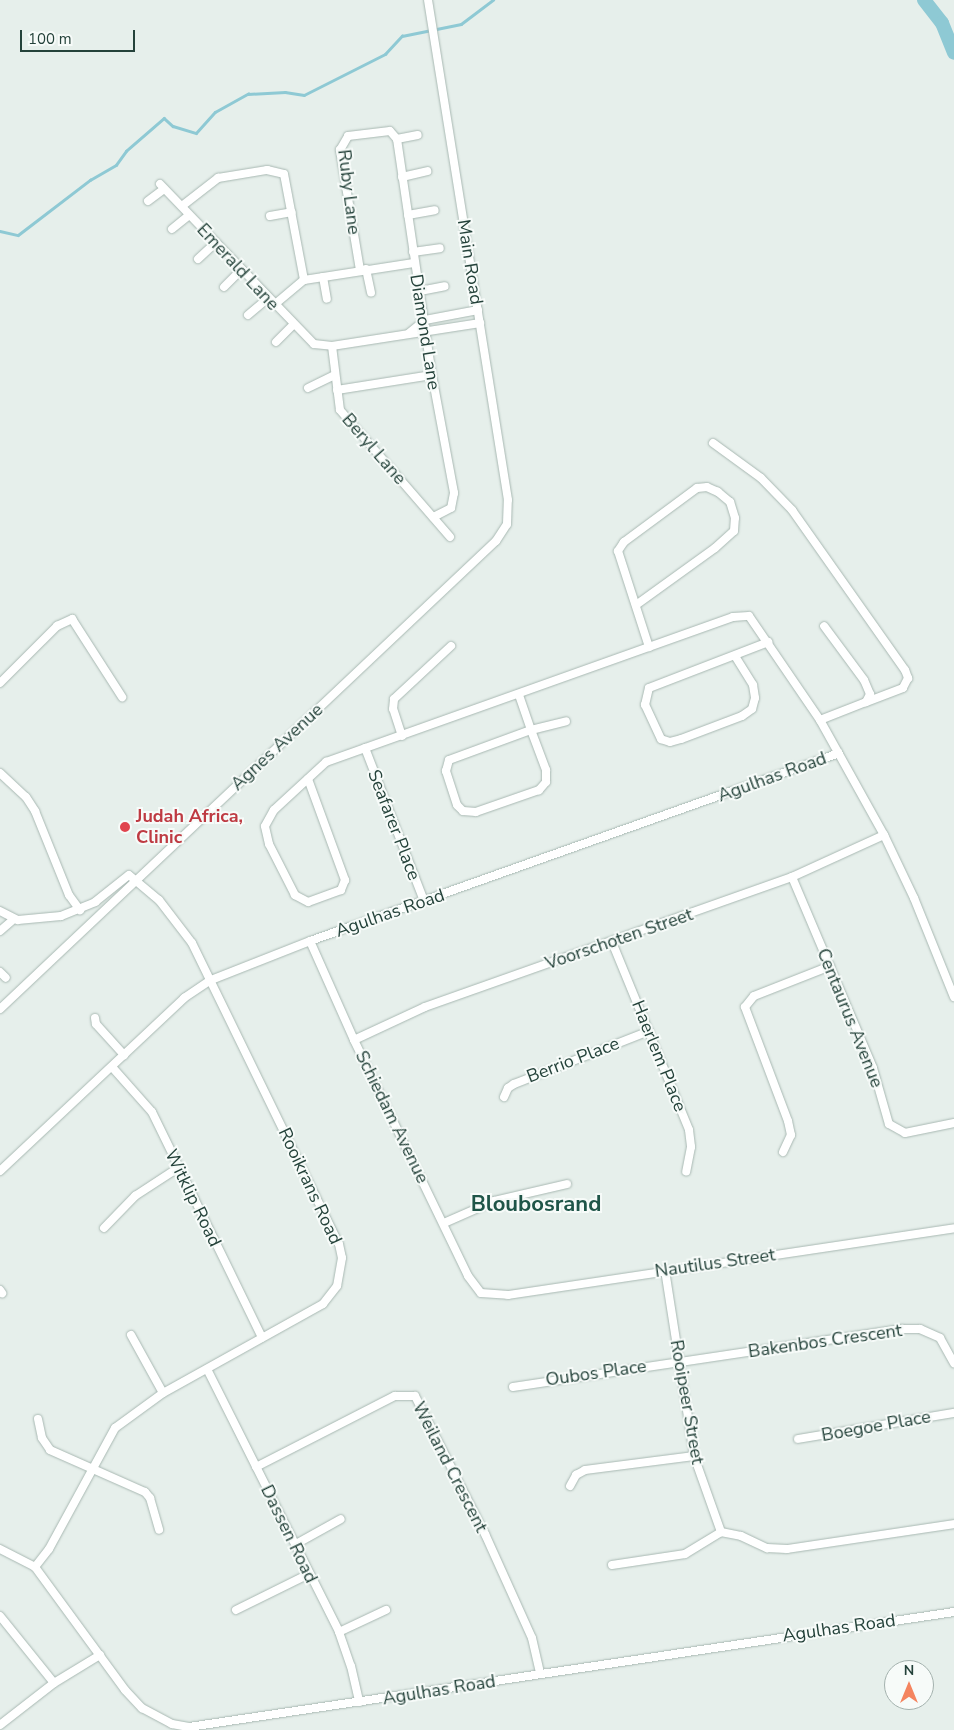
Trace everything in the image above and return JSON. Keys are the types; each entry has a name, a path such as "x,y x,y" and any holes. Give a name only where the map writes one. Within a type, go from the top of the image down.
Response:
{"street":[{"name":"Main Road","path":"428,4 508,500 507,524"},
{"name":"Ruby Lane","path":"371,292 363,269 340,150 343,141 352,135 387,131 397,137 418,135"},
{"name":"Diamond Lane","path":"397,137 414,263 454,498 450,508 433,517"},
{"path":"182,206 218,178 274,170 286,178 304,280"},
{"path":"402,176 427,171"},
{"name":"Emerald Lane","path":"148,202 162,186 293,325 319,346 332,346"},
{"path":"408,215 435,210"},
{"path":"270,216 292,212"},
{"path":"172,230 189,215"},
{"path":"198,259 215,242"},
{"path":"413,252 440,248"},
{"path":"274,305 304,280 363,269 414,263"},
{"path":"224,287 241,270"},
{"path":"323,277 327,299"},
{"path":"420,291 445,286"},
{"path":"248,315 268,298"},
{"path":"409,333 425,320 478,310"},
{"path":"332,346 409,333 427,334 480,323"},
{"path":"276,342 293,325"},
{"name":"Beryl Lane","path":"332,346 337,390 343,414 450,537"},
{"path":"308,388 335,375"},
{"path":"337,390 432,375"},
{"path":"713,442 761,478 792,510 905,670 908,678 903,688 820,720"},
{"path":"636,605 715,548 734,530 735,518 730,502 718,492 707,487 696,488 620,547 620,562 649,647"},
{"name":"Agnes Avenue","path":"0,1009 496,541 507,524"},
{"path":"308,779 345,880 341,890 308,902 299,900 295,895 265,835 265,826 274,810 326,762 742,615 753,619 760,628 820,720 839,753 884,835 914,898 954,997"},
{"path":"0,683 57,626 72,619 122,696"},
{"path":"824,626 867,684 870,694 866,702"},
{"path":"736,656 753,685 755,698 752,709 742,716 681,739 670,742 661,739 645,705 646,691 654,684 736,656 768,642"},
{"path":"402,736 392,709 394,699 451,646"},
{"path":"519,695 531,730 546,770 543,787 476,812 460,808 446,771 447,763 531,730 566,721"},
{"name":"Seafarer Place","path":"365,748 424,901"},
{"name":"Agulhas Road","path":"0,1171 184,998 211,980 310,941 839,753"},
{"path":"0,773 26,797 35,811 69,895 80,910"},
{"name":"Voorschoten Street","path":"354,1040 425,1007 792,877 884,835"},
{"path":"0,911 14,918 45,919 80,910 126,876 137,880"},
{"name":"Centaurus Avenue","path":"792,877 873,1068 889,1124 905,1133 954,1124"},
{"name":"Rooikrans Road","path":"35,1567 52,1542 90,1469 115,1428 162,1393 326,1302 337,1286 342,1258 339,1244 211,980 182,926 137,880"},
{"path":"0,931 14,918"},
{"name":"Schiedam Avenue","path":"310,941 354,1040 477,1290"},
{"name":"Haerlem Place","path":"612,942 691,1137 686,1172"},
{"path":"783,1152 791,1135 788,1122 745,1007 754,996 830,966"},
{"path":"95,1018 96,1024 124,1055"},
{"name":"Berrio Place","path":"504,1097 508,1088 514,1084 649,1031"},
{"name":"Witklip Road","path":"112,1067 152,1112 262,1338"},
{"path":"104,1228 135,1196 178,1168"},
{"path":"444,1223 494,1201 567,1184"},
{"name":"Nautilus Street","path":"477,1290 486,1295 499,1296 954,1228"},
{"name":"Rooipeer Street","path":"664,1270 694,1456 721,1532"},
{"name":"Bakenbos Crescent","path":"680,1361 911,1328 940,1338 954,1363"},
{"path":"131,1336 162,1393"},
{"name":"Oubos Place","path":"513,1387 680,1361"},
{"name":"Dassen Road","path":"207,1369 339,1632 352,1666 359,1702"},
{"name":"Weiland Crescent","path":"256,1467 395,1396 415,1396 433,1426 525,1621 535,1647 540,1674"},
{"name":"Boegoe Place","path":"798,1439 954,1413"},
{"path":"38,1419 42,1438 50,1450 145,1492 150,1498 159,1530"},
{"path":"570,1486 576,1475 586,1470 694,1456"},
{"path":"296,1544 341,1519"},
{"path":"612,1565 685,1554 721,1532 741,1536 767,1548 782,1549 954,1524"},
{"name":"Agulhas Road","path":"0,1549 35,1567 142,1708 177,1726 201,1726 954,1612"},
{"path":"236,1610 309,1574"},
{"path":"339,1632 386,1610"},
{"path":"0,1616 54,1683"},
{"path":"0,1725 54,1683 100,1655"}],"waterway":[{"path":"0,231 18,235 90,180 116,165 126,151 164,118 173,126 196,133 215,112 248,94 285,92 304,95 385,54 402,36 461,24 493,0"},
{"path":"924,0 942,23 954,53"}],"place":[{"name":"Judah Africa, Clinic","path":"125,827"}],"district":[{"name":"Bloubosrand","path":"536,1205"}]}
